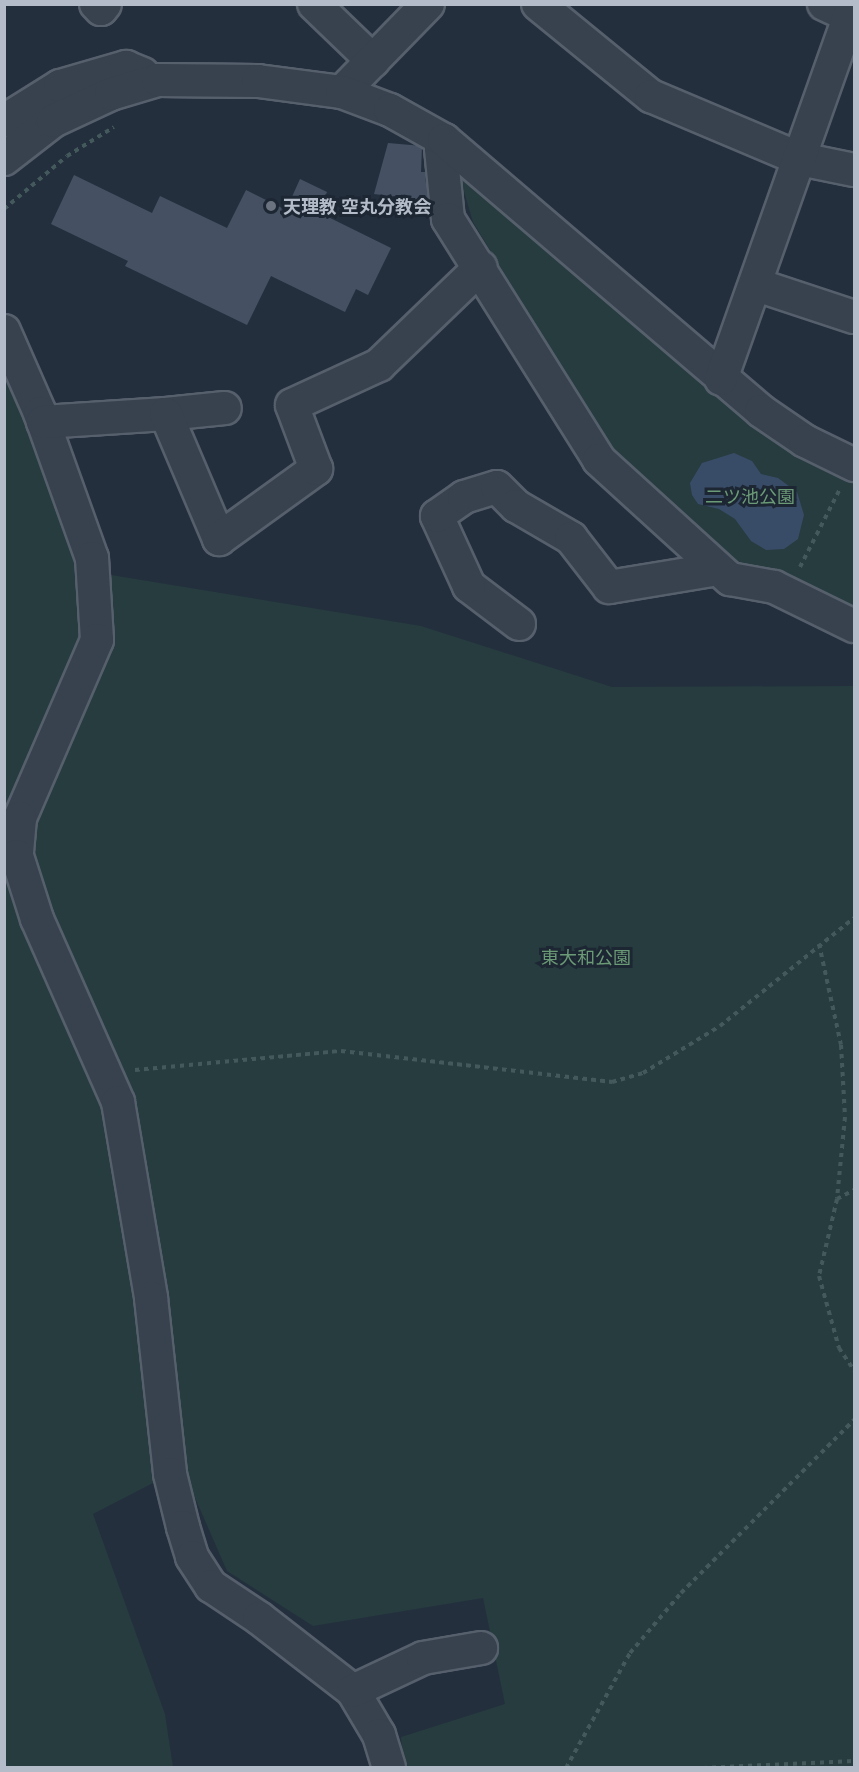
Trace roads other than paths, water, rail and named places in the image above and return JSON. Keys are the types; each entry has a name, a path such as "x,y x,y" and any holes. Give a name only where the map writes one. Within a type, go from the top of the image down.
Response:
{"street":[{"path":"96,4 100,9 105,4"},
{"path":"314,4 373,61"},
{"path":"342,92 428,4"},
{"path":"538,4 651,96 800,159 855,170"},
{"path":"721,379 757,285 800,159 842,13"},
{"path":"4,121 60,86 126,67 158,80"},
{"path":"4,159 53,121 111,94 158,80 258,81 342,92 390,110 444,140 721,379 849,474"},
{"path":"444,140 442,159 448,219 481,267 599,460 730,579 789,593 855,626"},
{"path":"166,414 219,539 316,469 292,405 379,365 481,267"},
{"path":"757,285 855,317"},
{"path":"4,331 44,422 92,558 97,640 20,818 17,856 37,919 118,1102 151,1298 170,1474 192,1557 211,1586 302,1650 353,1691 379,1735 389,1767"},
{"path":"44,422 225,408"},
{"path":"519,624 469,586 437,516 464,497 497,488 516,506 571,538 609,588 718,569"},
{"path":"353,1691 423,1658 481,1648"}],"water":[{"path":"734,453 752,461 761,474 778,478 797,492 804,515 798,539 784,549 766,550 751,541 735,519 719,509 698,504 692,495 690,483 702,463"}],"place":[{"name":"天理教 空丸分教会","path":"271,206"}],"park label":[{"name":"二ツ池公園","path":"750,496"},
{"name":"東大和公園","path":"586,957"}]}
